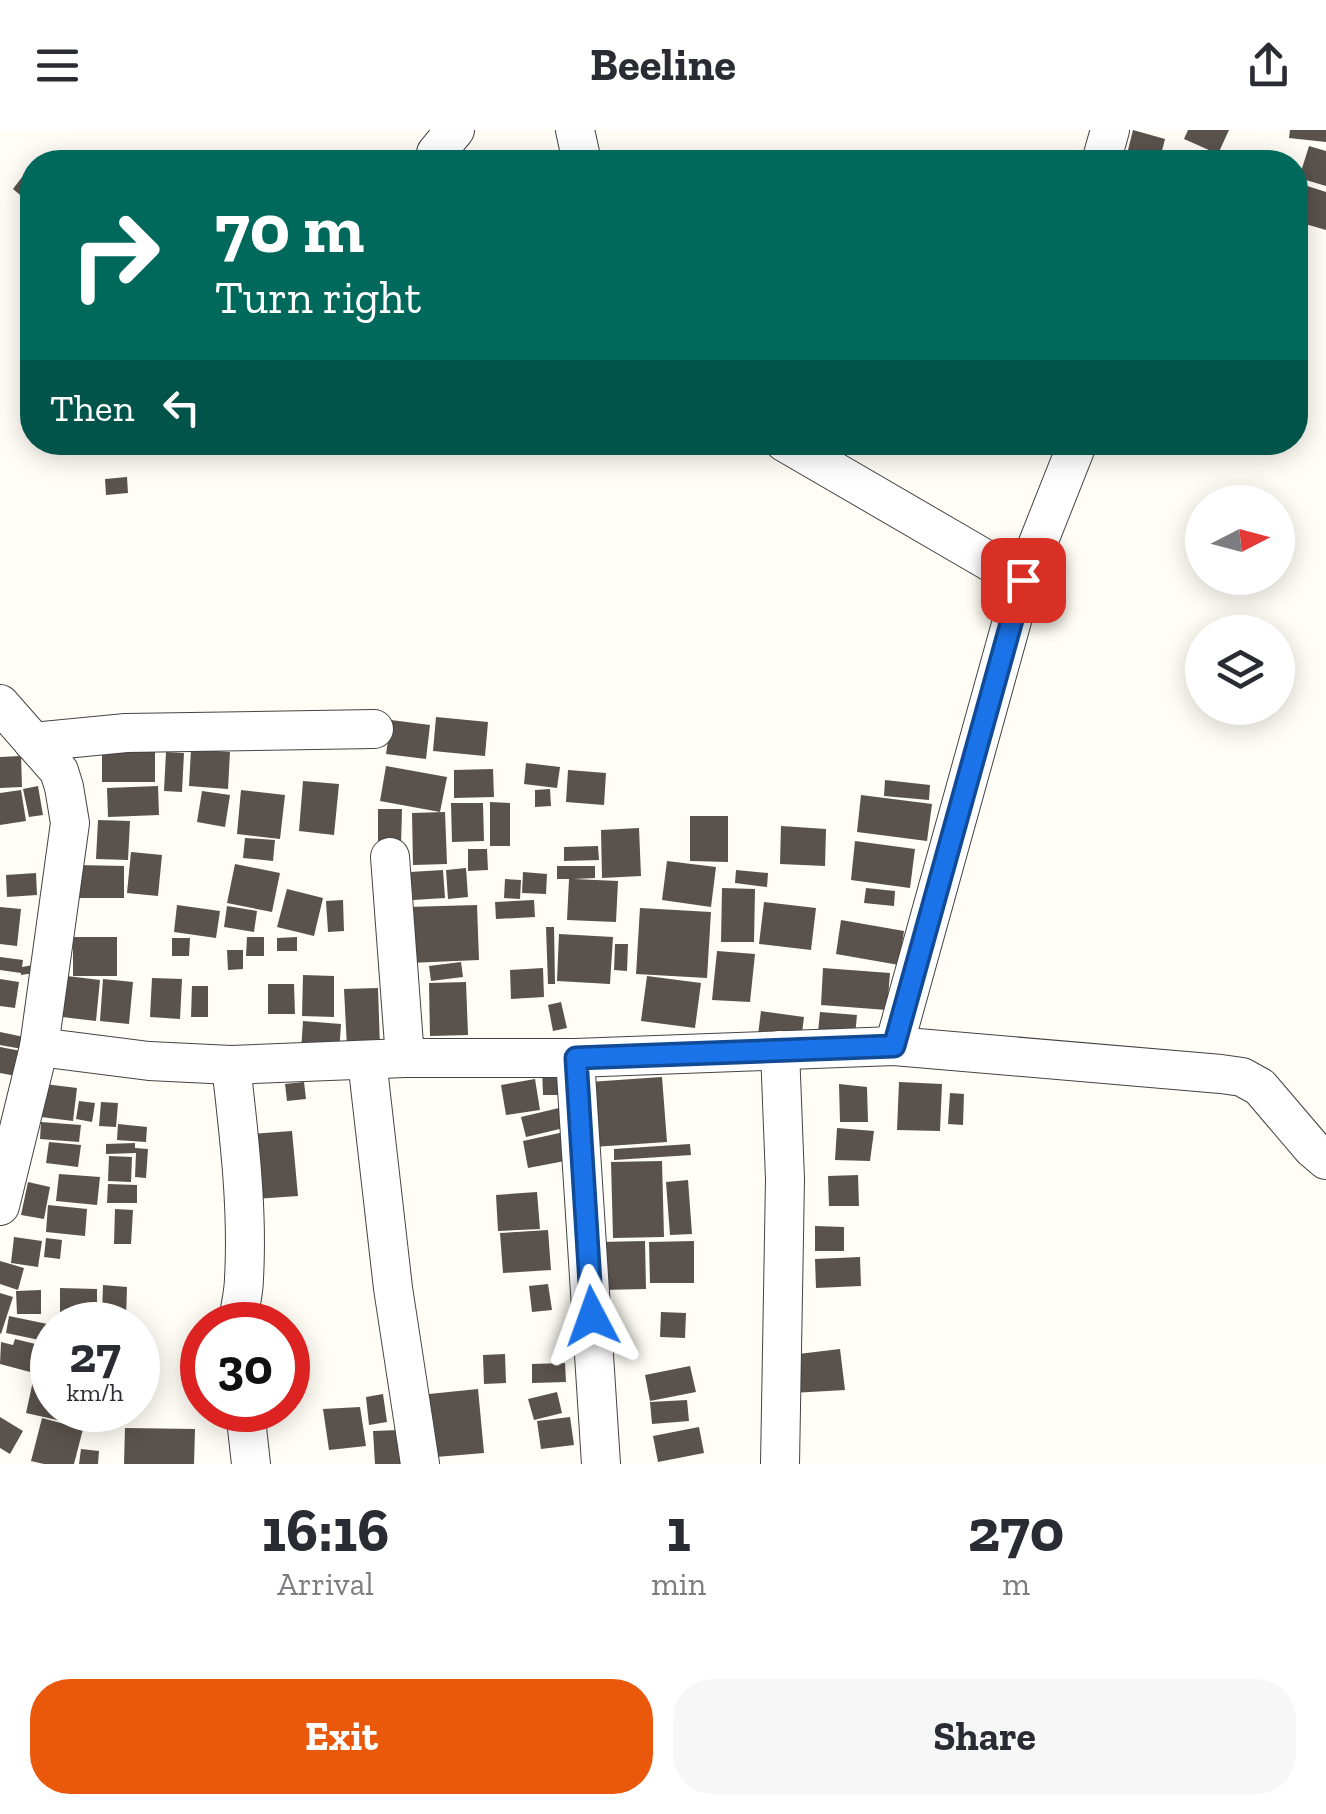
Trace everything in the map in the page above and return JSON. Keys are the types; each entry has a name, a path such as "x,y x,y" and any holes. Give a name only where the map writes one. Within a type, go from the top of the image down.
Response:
{"street":[{"path":"438,150 455,130"},
{"path":"807,455 1023,580"},
{"path":"894,1046 1023,580 1073,455"},
{"path":"0,704 58,771 70,823 40,1047 0,1206"},
{"path":"34,742 126,733 374,729"},
{"path":"390,857 386,1059 393,1288 420,1464"},
{"path":"40,1047 231,1065 894,1046 1221,1074 1242,1077 1260,1088 1326,1160"},
{"path":"780,1050 784,1179 780,1464"},
{"path":"576,1058 601,1464"},
{"path":"231,1065 245,1254 241,1302"},
{"path":"248,1432 252,1464"}],"building":[{"path":"1133,130 1165,139 1162,150 1128,150"},
{"path":"1188,130 1229,130 1220,150 1209,150 1184,139"},
{"path":"1290,130 1326,130 1326,142 1289,138"},
{"path":"1309,146 1326,151 1326,186 1308,181"},
{"path":"1308,186 1326,192 1326,230 1308,225"},
{"path":"127,477 128,493 106,495 105,479"},
{"path":"436,717 488,722 485,756 433,751"},
{"path":"391,720 430,725 426,759 386,754"},
{"path":"102,747 155,747 155,782 102,782"},
{"path":"191,749 230,752 228,789 189,786"},
{"path":"166,752 184,753 182,792 164,791"},
{"path":"21,756 22,787 0,788 0,757"},
{"path":"526,763 560,767 557,788 524,784"},
{"path":"386,766 447,777 440,812 380,801"},
{"path":"493,769 494,797 454,798 454,770"},
{"path":"568,770 606,773 604,805 566,802"},
{"path":"885,780 930,785 929,800 884,796"},
{"path":"303,781 339,784 334,835 299,831"},
{"path":"38,786 43,815 29,817 23,789"},
{"path":"158,786 159,815 108,817 107,788"},
{"path":"550,789 551,806 535,807 535,790"},
{"path":"21,790 26,821 0,825 0,793"},
{"path":"241,790 285,795 280,839 237,834"},
{"path":"202,791 230,795 225,827 197,822"},
{"path":"861,795 932,804 927,841 857,832"},
{"path":"490,802 510,803 510,846 490,846"},
{"path":"451,803 483,803 484,841 452,842"},
{"path":"378,809 402,809 401,846 378,846"},
{"path":"445,812 447,864 413,865 412,813"},
{"path":"690,816 728,816 728,862 690,861"},
{"path":"98,820 130,821 128,860 96,859"},
{"path":"781,826 826,829 825,866 780,864"},
{"path":"639,828 641,876 602,878 601,830"},
{"path":"245,838 275,840 273,861 243,858"},
{"path":"855,841 915,849 910,888 851,880"},
{"path":"598,846 599,860 564,861 564,847"},
{"path":"468,849 487,849 488,870 468,871"},
{"path":"131,852 162,855 158,896 127,893"},
{"path":"667,861 716,867 711,907 662,900"},
{"path":"235,864 280,873 272,912 227,903"},
{"path":"75,865 124,866 124,898 75,898"},
{"path":"557,866 595,866 595,878 574,879 618,881 616,922 567,920 569,879 557,879"},
{"path":"466,868 468,897 448,899 446,870"},
{"path":"443,870 445,898 413,900 410,872"},
{"path":"736,870 768,873 767,887 735,883"},
{"path":"523,872 547,874 546,894 522,893"},
{"path":"36,873 37,895 7,897 6,875"},
{"path":"505,879 521,880 520,899 504,898"},
{"path":"722,888 755,889 754,942 721,942"},
{"path":"866,888 895,891 894,906 864,903"},
{"path":"287,889 323,898 314,936 277,927"},
{"path":"343,900 344,931 328,932 326,901"},
{"path":"534,900 535,917 496,919 495,902"},
{"path":"764,902 816,908 811,950 759,944"},
{"path":"177,905 220,911 216,938 174,932"},
{"path":"477,905 479,960 409,963 407,907"},
{"path":"227,906 257,911 254,932 224,927"},
{"path":"0,907 21,909 17,946 0,944"},
{"path":"640,908 711,912 707,978 636,974"},
{"path":"841,920 904,931 899,965 836,954"},
{"path":"546,927 554,927 555,984 548,984"},
{"path":"559,934 613,937 610,984 557,981"},
{"path":"73,937 117,937 117,976 73,976"},
{"path":"247,937 264,937 264,956 246,956"},
{"path":"297,937 297,951 277,951 277,938"},
{"path":"172,938 190,938 189,956 172,956"},
{"path":"615,944 628,944 627,971 614,970"},
{"path":"227,950 243,950 243,969 228,970"},
{"path":"717,951 755,954 750,1002 712,1000"},
{"path":"0,957 23,960 22,967 33,965 34,973 21,975 0,970"},
{"path":"461,962 463,977 431,981 429,966"},
{"path":"543,968 544,997 511,999 510,970"},
{"path":"823,968 890,973 887,1010 821,1005"},
{"path":"303,975 334,976 334,1017 302,1016"},
{"path":"67,976 100,980 96,1021 62,1017"},
{"path":"647,976 701,983 695,1028 641,1021"},
{"path":"152,978 182,979 180,1019 150,1017"},
{"path":"0,979 19,982 15,1008 0,1006"},
{"path":"103,979 133,982 129,1024 100,1021"},
{"path":"466,982 468,1035 430,1036 429,983"},
{"path":"268,984 294,984 295,1014 268,1014"},
{"path":"192,986 208,986 208,1017 191,1017"},
{"path":"378,988 380,1047 347,1048 344,989"},
{"path":"561,1002 567,1028 553,1031 548,1005"},
{"path":"761,1011 804,1017 801,1041 758,1035"},
{"path":"820,1012 857,1015 854,1046 817,1042"},
{"path":"303,1021 341,1024 339,1054 301,1051"},
{"path":"0,1032 24,1037 22,1049 0,1045"},
{"path":"0,1047 21,1051 16,1076 0,1073"},
{"path":"559,1067 561,1095 543,1095 542,1068"},
{"path":"662,1077 667,1142 593,1147 589,1082"},
{"path":"535,1079 540,1110 506,1115 501,1085"},
{"path":"304,1082 306,1099 287,1101 285,1084"},
{"path":"899,1082 942,1084 940,1131 897,1130"},
{"path":"45,1084 77,1088 73,1121 41,1117"},
{"path":"839,1084 867,1087 868,1122 840,1122"},
{"path":"950,1093 964,1094 963,1125 948,1124"},
{"path":"79,1101 95,1103 92,1122 76,1119"},
{"path":"101,1102 118,1103 116,1127 99,1126"},
{"path":"559,1108 564,1128 526,1137 521,1117"},
{"path":"41,1122 81,1125 79,1142 40,1139"},
{"path":"118,1124 147,1127 146,1142 117,1140"},
{"path":"837,1128 874,1131 870,1161 835,1160"},
{"path":"292,1131 298,1196 255,1199 250,1134"},
{"path":"564,1132 570,1160 528,1168 523,1141"},
{"path":"49,1142 81,1145 78,1167 46,1163"},
{"path":"135,1143 135,1148 148,1149 146,1178 135,1177 136,1153 106,1154 106,1144"},
{"path":"690,1144 691,1155 614,1160 614,1149"},
{"path":"109,1156 132,1157 131,1182 108,1181"},
{"path":"662,1161 664,1237 613,1238 611,1162"},
{"path":"59,1174 100,1177 97,1205 56,1201"},
{"path":"858,1175 859,1206 829,1206 828,1176"},
{"path":"688,1180 692,1234 670,1235 666,1182"},
{"path":"28,1182 50,1187 44,1219 21,1215"},
{"path":"108,1184 137,1185 137,1203 107,1203"},
{"path":"537,1192 540,1229 498,1231 496,1195"},
{"path":"48,1205 87,1209 85,1236 46,1232"},
{"path":"115,1209 133,1210 131,1244 114,1244"},
{"path":"815,1226 844,1227 844,1251 815,1251"},
{"path":"548,1230 551,1270 503,1273 500,1233"},
{"path":"14,1237 42,1241 38,1267 11,1263"},
{"path":"46,1238 62,1240 60,1259 44,1257"},
{"path":"645,1241 646,1289 600,1290 599,1242"},
{"path":"694,1241 694,1283 650,1283 649,1242"},
{"path":"860,1257 861,1286 816,1288 815,1259"},
{"path":"0,1261 24,1268 18,1290 0,1284"},
{"path":"548,1284 552,1310 532,1312 529,1286"},
{"path":"103,1285 127,1287 127,1302 102,1302"},
{"path":"60,1288 97,1289 97,1302 60,1302"},
{"path":"41,1290 41,1302 30,1302 30,1314 17,1314 16,1291"},
{"path":"0,1293 13,1297 1,1334 0,1333"},
{"path":"661,1312 686,1313 685,1338 660,1337"},
{"path":"9,1316 30,1320 30,1338 6,1333"},
{"path":"15,1339 30,1343 30,1372 0,1364 1,1342 13,1345"},
{"path":"840,1349 845,1390 792,1393 790,1355"},
{"path":"505,1354 506,1383 484,1384 483,1355"},
{"path":"565,1363 566,1382 532,1383 532,1364"},
{"path":"690,1366 696,1392 650,1401 645,1375"},
{"path":"478,1389 484,1453 436,1457 429,1394"},
{"path":"557,1392 562,1413 534,1420 528,1399"},
{"path":"383,1394 387,1422 369,1425 366,1397"},
{"path":"687,1400 689,1421 652,1424 650,1402"},
{"path":"360,1407 366,1446 329,1450 323,1409"},
{"path":"0,1417 23,1431 10,1454 0,1448"},
{"path":"570,1417 574,1445 541,1449 537,1421"},
{"path":"699,1427 704,1453 658,1462 653,1436"},
{"path":"160,1428 195,1432 194,1464 124,1464 125,1432 160,1432"},
{"path":"399,1430 400,1464 375,1464 373,1431"},
{"path":"38,1432 82,1432 74,1464 31,1461"},
{"path":"81,1449 99,1451 98,1464 79,1464"}],"route":[{"path":"592,1316 576,1058 894,1046 1023,580"}]}
